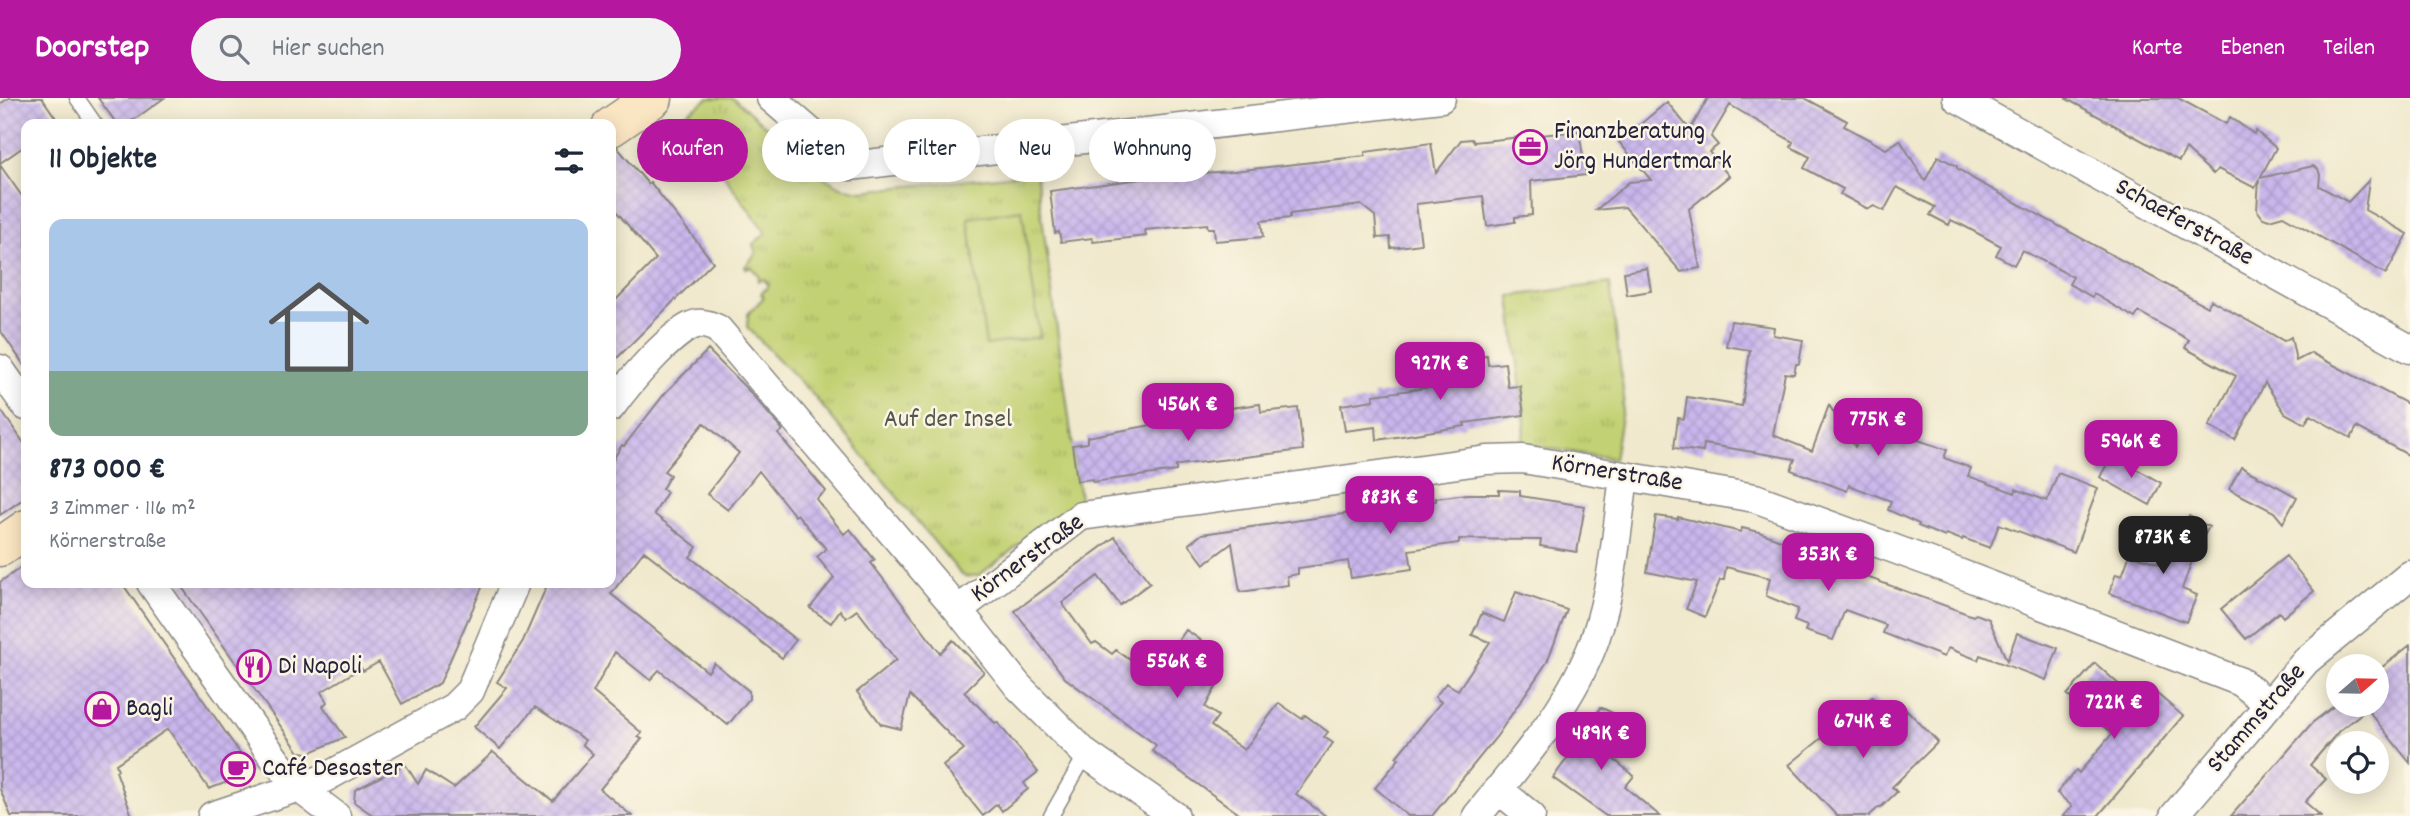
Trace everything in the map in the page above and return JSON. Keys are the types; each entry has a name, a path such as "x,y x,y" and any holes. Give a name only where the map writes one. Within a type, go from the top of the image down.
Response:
{"street":[{"path":"616,124 653,98"},
{"path":"771,98 850,166 1441,98"},
{"name":"Schaeferstraße","path":"1956,98 2410,349"},
{"path":"616,401 674,337 698,324 707,324 718,329 958,610 1018,686 1086,754 1175,816"},
{"path":"0,369 21,399"},
{"name":"Körnerstraße","path":"958,610 1081,516 1487,460 1523,459 1755,498 1930,562 2241,682 2269,704"},
{"path":"1477,816 1552,719 1571,690 1594,640 1612,573 1625,476"},
{"path":"0,547 21,532"},
{"name":"Stammstraße","path":"2174,816 2306,661 2410,575"},
{"path":"155,588 277,762 299,788 336,816"},
{"path":"212,816 336,773 454,707 463,700 475,681 513,588"},
{"path":"1498,789 1531,816"}],"lane":[{"path":"77,98 92,119"},
{"path":"1051,816 1086,754"}],"green space":[{"name":"Auf der Insel","path":"709,98 732,98 738,102 762,123 762,182 832,182 841,187 861,191 948,182 980,182 980,179 994,177 994,182 1037,182 1080,499 979,575 965,577 960,573 813,395 747,327 748,314 764,297 761,294 769,285 763,279 758,281 759,276 751,267 745,267 756,253 753,244 766,233 729,182 748,182 748,119 679,119"},
{"path":"1022,210 1040,337 986,345 968,218"},
{"path":"1610,283 1624,398 1614,459 1522,444 1525,424 1510,296"}],"building":[{"path":"9,98 42,98 57,119 21,119 21,148 0,163 0,104"},
{"path":"98,98 164,98 135,119 113,119"},
{"path":"1708,98 1805,98 1847,121 1844,126 1886,149 1900,140 1925,181 1938,156 1975,180 2207,307 2211,300 2284,341 2291,337 2296,361 2311,353 2410,405 2410,456 2357,427 2351,438 2310,415 2305,424 2285,413 2265,383 2235,440 2209,426 2236,376 2185,348 2189,340 2139,312 2135,318 2094,294 2092,297 2069,284 2073,277 2022,250 2014,265 1996,255 2001,246 1951,220 1949,225 1930,215 1935,207 1897,187 1884,211 1874,206 1868,209 1840,194 1843,189 1804,168 1810,157 1791,147 1793,142 1730,105 1711,137 1718,145 1709,152 1729,176 1689,209 1700,268 1681,272 1625,207 1596,210 1629,182 1651,180 1619,142 1667,102 1690,130"},
{"path":"2065,98 2178,98 2226,124 2230,117 2254,134 2256,131 2276,148 2260,178 2313,166 2318,169 2320,175 2319,186 2348,202 2369,180 2365,210 2408,234 2386,274 2283,216 2269,220 2263,218 2257,210 2259,180 2255,188 2218,169 2213,174 2186,149 2179,161"},
{"path":"1579,131 1586,175 1531,181 1532,215 1515,217 1515,222 1487,226 1483,196 1416,204 1421,244 1391,248 1390,237 1377,238 1375,216 1361,205 1290,214 1290,218 1261,221 1263,237 1215,241 1214,228 1208,228 1207,224 1145,230 1146,236 1093,242 1092,238 1061,242 1059,232 1055,233 1050,191 1118,182 1216,182 1216,172 1365,156 1365,152 1431,143 1436,173 1461,140 1472,139 1474,142"},
{"path":"617,147 637,171 637,182 650,182 713,262 616,359 616,300 656,259 616,211"},
{"path":"0,165 21,195 21,361 0,330"},
{"path":"1647,268 1651,291 1627,295 1624,272"},
{"path":"1731,321 1774,327 1773,335 1803,340 1799,364 1796,364 1794,374 1785,373 1773,435 1812,451 1829,405 1855,447 1870,415 1904,427 1901,434 1947,450 1944,458 1971,468 1968,476 2015,493 2016,489 2047,501 2058,473 2098,488 2074,552 1999,524 1990,548 1963,538 1962,540 1946,534 1945,537 1888,510 1891,501 1849,485 1847,491 1791,470 1795,459 1704,444 1703,452 1674,448 1678,418 1684,419 1687,397 1742,406 1750,350 1726,346"},
{"path":"708,350 748,390 783,430 778,434 826,491 816,499 844,534 850,529 875,560 871,563 940,653 953,640 984,672 964,692 997,722 1038,772 1024,783 1028,789 1002,811 997,804 983,816 943,766 964,749 910,695 901,729 881,724 857,692 896,660 857,610 846,618 840,610 831,623 810,608 834,578 817,557 826,549 759,471 728,510 707,494 739,453 704,423 664,471 670,475 662,489 667,492 654,514 697,547 690,557 796,640 782,658 644,551 616,587 616,455 666,392"},
{"path":"1487,355 1488,365 1505,363 1508,387 1520,386 1524,415 1464,423 1465,426 1377,440 1376,427 1345,431 1341,405 1374,400 1373,395 1435,387 1433,370 1452,367 1451,360"},
{"path":"1260,404 1261,412 1298,408 1303,450 1179,465 1176,466 1176,471 1093,482 1092,479 1077,481 1072,445 1087,443 1087,437 1173,421 1172,416"},
{"path":"0,409 21,439 21,500 0,515"},
{"path":"2112,455 2161,483 2150,505 2100,477"},
{"path":"2241,467 2297,497 2283,523 2274,512 2229,489"},
{"path":"1499,490 1520,491 1520,496 1585,506 1577,552 1540,546 1541,540 1459,539 1459,543 1409,550 1412,569 1351,578 1348,561 1298,568 1298,574 1287,576 1288,585 1240,592 1232,543 1204,564 1189,544 1202,534 1436,501 1436,498 1499,494"},
{"path":"1656,516 1678,517 1741,532 1742,528 1759,532 1822,555 1820,560 1973,616 1976,614 1989,619 2007,661 2017,633 2058,648 2046,680 1980,655 1978,660 1948,648 1944,657 1883,633 1886,625 1845,610 1833,640 1805,631 1807,626 1794,621 1798,609 1766,596 1770,578 1726,567 1724,580 1720,580 1705,617 1686,609 1697,582 1647,572"},
{"path":"2189,516 2209,527 2196,550 2182,589 2197,595 2186,622 2109,593 2116,574 2122,576 2130,554 2163,565"},
{"path":"1115,537 1150,583 1120,605 1098,576 1062,603 1092,644 1096,642 1112,654 1116,650 1153,676 1186,630 1205,643 1197,656 1225,671 1205,707 1218,716 1211,726 1244,750 1279,703 1302,719 1305,715 1328,732 1324,737 1333,743 1296,794 1326,816 1242,816 1152,751 1156,745 1065,678 1015,611"},
{"path":"2286,556 2314,591 2283,617 2279,612 2246,639 2221,609"},
{"path":"21,567 21,588 125,588 253,772 209,789 168,729 116,764 132,816 11,816 0,789 0,582"},
{"path":"183,588 482,588 440,683 402,704 379,662 363,671 361,668 321,692 327,702 323,706 345,737 309,753 299,752"},
{"path":"546,588 616,588 611,594 708,672 714,663 749,691 749,699 728,725 659,670 650,680 615,652 593,692 642,733 638,737 642,739 600,789 632,816 374,816 354,802 355,790 405,764 418,784 426,770 454,788 493,752 553,801 593,754 582,744 585,740 535,707 500,749 474,727 507,688 497,682 523,641"},
{"path":"1516,592 1567,610 1547,662 1497,736 1432,816 1408,816 1375,788 1399,759 1396,757 1441,702 1435,697 1446,683 1458,690 1490,642 1472,635 1482,613 1504,622"},
{"path":"2410,645 2410,763 2389,737 2389,731 2385,731 2374,718 2389,718 2389,662"},
{"path":"2095,663 2144,707 2156,693 2183,716 2098,816 2063,816 2072,806 2057,793 2076,770 2079,773 2112,734 2067,695"},
{"path":"1872,697 1896,721 1907,710 1938,742 1892,787 1897,792 1880,808 1869,816 1837,816 1789,765"},
{"path":"1600,707 1621,717 1612,740 1620,745 1611,757 1634,776 1625,787 1660,816 1606,816 1553,778 1595,719"},
{"path":"2326,712 2326,718 2356,718 2339,731 2326,731 2326,746 2310,765 2326,779 2305,802 2321,816 2231,816 2312,723"}],"place":[{"name":"Finanzberatung Jörg Hundertmark","path":"1530,147"},
{"name":"Di Napoli","path":"254,667"},
{"name":"Bagli","path":"102,709"},
{"name":"Café Desaster","path":"238,769"}]}
